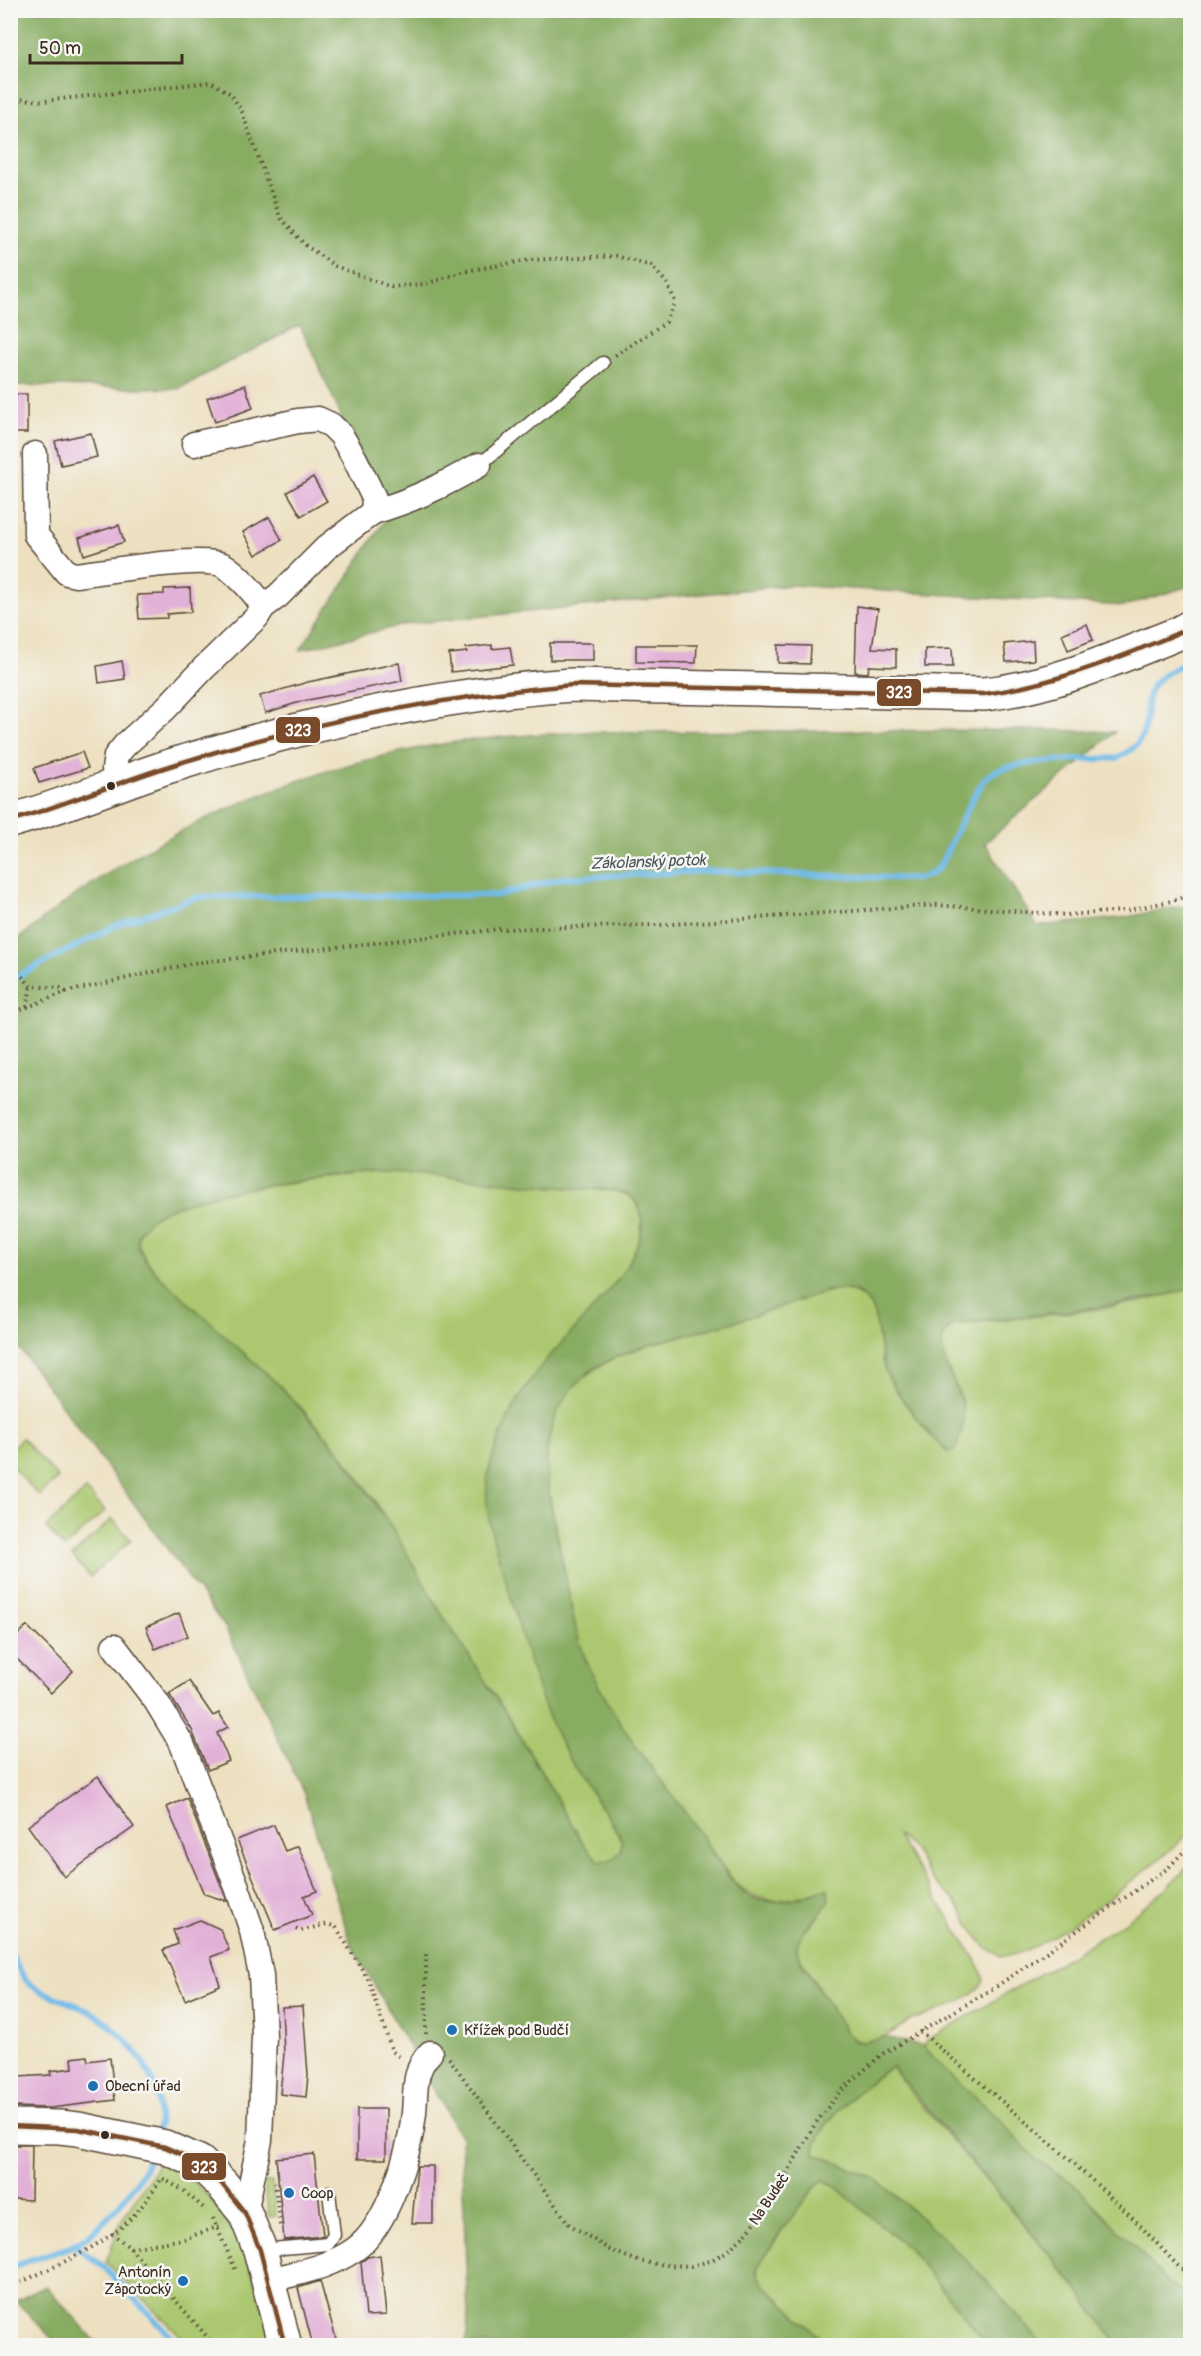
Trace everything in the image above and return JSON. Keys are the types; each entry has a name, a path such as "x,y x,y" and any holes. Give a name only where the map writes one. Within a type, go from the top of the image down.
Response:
{"main road":[{"path":"10,821 221,751 349,717 514,689 572,685 984,694 1012,691 1100,665 1191,627"},
{"path":"10,2126 60,2127 124,2139 165,2147 199,2162 222,2184 232,2220 260,2250 253,2280 285,2346"}],"street":[{"path":"194,444 298,421 318,420 331,425 341,435 356,459 374,498 373,512"},
{"path":"35,454 36,535 67,573 76,575 199,561 224,565 257,596 263,607"},
{"path":"117,785 114,770 116,756 257,617 263,607 278,596 327,547 373,512 412,500 439,488 479,465"},
{"path":"114,1647 156,1701 182,1744 252,1931 261,1975 264,2042 260,2140 232,2220"},
{"path":"253,2280 306,2272 334,2261 356,2249 374,2230 406,2158 411,2137 418,2067 427,2056"}],"lane":[{"path":"479,465 603,363"},
{"path":"260,2250 328,2244 334,2235 329,2192"}],"path":[{"path":"10,98 44,101 211,82 231,94 242,112 280,217 305,245 336,266 391,287 426,284 465,272 530,260 616,256 651,266 667,283 675,302 666,322 603,363"},
{"path":"10,1014 66,992 194,963 500,929 659,925 936,905 1066,915 1124,911 1176,900 1191,894"},
{"path":"10,963 17,968 29,985 27,1007"},
{"path":"29,985 60,988 66,992"},
{"name":"Na Budeč","path":"427,2056 444,2053 454,2062 477,2098 569,2224 610,2250 639,2260 665,2265 691,2266 710,2261 726,2252 744,2236 769,2205 815,2124 839,2093 882,2055 997,1986 1168,1868 1191,1845"},
{"path":"296,1929 300,1931 327,1924 336,1927 368,1979 392,2051"},
{"path":"426,1953 427,2056"},
{"path":"920,2031 1069,2159 1132,2217 1179,2267 1191,2275"},
{"path":"10,2287 71,2258 112,2233 132,2217 162,2178 198,2202 232,2220 253,2280"},
{"path":"130,2248 184,2239 232,2220"},
{"path":"112,2233 130,2248 215,2346"}],"green space":[{"path":"11,11 1190,11 1190,586 1124,606 791,585 407,624 300,650 387,517 300,325 178,389 11,385"},
{"path":"1049,730 1115,732 985,843 1037,926 1120,918 1190,905 1190,1289 1132,1302 958,1323 947,1330 942,1340 942,1350 963,1409 963,1425 959,1440 955,1450 950,1453 925,1428 889,1378 885,1370 874,1314 868,1302 859,1294 846,1290 827,1291 730,1323 650,1344 610,1360 593,1370 579,1381 563,1402 552,1424 547,1471 553,1521 574,1620 590,1669 612,1710 725,1872 750,1896 768,1901 789,1900 827,1888 829,1897 826,1906 805,1930 799,1939 797,1949 800,1960 846,2032 855,2041 862,2042 884,2037 924,2046 939,2064 997,2117 1035,2159 1074,2184 1173,2287 1190,2298 1190,2345 1118,2345 1067,2275 892,2067 844,2104 823,2130 817,2142 815,2154 876,2179 938,2233 983,2277 1043,2345 988,2345 910,2250 836,2187 824,2180 788,2222 756,2271 765,2286 828,2345 466,2345 468,2315 461,2138 351,1944 304,1794 225,1627 11,1337 10,946 56,909 153,846 205,819 258,796 312,776 425,747 524,735 584,732","holes":["384,1173 606,1189 625,1193 636,1202 642,1222 638,1244 608,1292 549,1356 513,1408 491,1461 487,1490 487,1505 493,1536 525,1649 550,1719 582,1779 620,1837 621,1851 612,1860 599,1861 584,1845 509,1718 438,1608 394,1531 339,1451 281,1387 156,1273 139,1248 138,1238 149,1221 173,1208 208,1197 289,1182"]},
{"path":"384,1173 429,1174 616,1191 632,1197 640,1210 642,1222 640,1238 627,1267 614,1286 537,1371 509,1417 488,1473 557,1736 578,1773 615,1828 622,1844 621,1851 612,1860 599,1861 584,1845 518,1732 446,1622 385,1517 340,1452 308,1415 267,1374 168,1284 151,1266 141,1249 138,1237 149,1221 174,1207 248,1188"},
{"path":"840,1289 856,1293 873,1311 882,1362 887,1375 914,1416 947,1452 963,1412 961,1397 943,1353 942,1343 945,1333 953,1325 1098,1309 1139,1302 1190,1289 1190,1832 1127,1885 1067,1928 1016,1954 999,1955 991,1951 978,1938 953,1899 931,1878 909,1845 897,1836 980,1967 984,1981 974,1992 958,2002 913,2019 884,2037 863,2042 855,2040 846,2032 797,1953 796,1943 827,1902 827,1888 803,1896 770,1900 749,1893 737,1885 611,1710 586,1661 577,1635 546,1477 548,1445 556,1414 568,1393 584,1377 605,1363 652,1344"},
{"path":"22,1438 58,1478 39,1496 11,1465 11,1448"},
{"path":"86,1490 105,1511 64,1548 46,1527"},
{"path":"112,1519 131,1540 90,1577 72,1556"},
{"path":"1190,1865 1190,2298 1173,2287 1074,2184 1035,2159 997,2117 939,2064 924,2046 927,2040 1125,1922 1167,1888"},
{"path":"892,2067 912,2094 1067,2275 1118,2345 1043,2345 983,2277 938,2233 876,2179 815,2154 817,2142 823,2130 844,2104"},
{"path":"158,2161 190,2178 209,2197 230,2228 237,2225 275,2345 190,2345 106,2262 121,2221"},
{"path":"824,2180 836,2187 910,2250 988,2345 828,2345 765,2286 757,2276 758,2266 800,2205"},
{"path":"264,2182 272,2182 276,2216 269,2217"},
{"path":"46,2286 99,2345 58,2345 16,2301"}],"building":[{"path":"245,385 253,408 215,422 207,398"},
{"path":"10,394 27,394 27,433 10,433"},
{"path":"91,433 97,457 61,465 55,441"},
{"path":"313,477 327,501 301,516 287,492"},
{"path":"269,517 282,540 256,555 243,532"},
{"path":"119,525 124,542 84,555 79,538"},
{"path":"190,588 191,612 167,614 167,618 139,619 137,595 164,594 164,589"},
{"path":"857,606 878,609 872,648 896,649 896,667 869,666 868,673 855,672"},
{"path":"1087,624 1093,640 1068,650 1062,634"},
{"path":"1033,641 1034,660 1006,662 1004,644"},
{"path":"550,643 593,643 593,660 550,660"},
{"path":"492,645 492,649 510,647 513,665 451,672 449,654 467,652 466,648"},
{"path":"636,645 697,645 696,663 636,662"},
{"path":"778,645 811,646 810,664 778,663"},
{"path":"952,648 953,667 925,667 925,649"},
{"path":"122,661 125,679 99,683 97,666"},
{"path":"399,663 402,681 303,701 265,713 260,696 308,682"},
{"path":"82,752 88,768 39,783 34,768"},
{"path":"179,1613 188,1636 155,1649 146,1627"},
{"path":"27,1626 73,1671 51,1693 10,1652 10,1643"},
{"path":"189,1681 213,1716 219,1713 228,1727 217,1733 229,1761 208,1770 192,1730 169,1694"},
{"path":"98,1776 134,1827 64,1877 28,1826"},
{"path":"187,1798 227,1901 204,1894 167,1807"},
{"path":"274,1825 285,1851 298,1846 317,1891 304,1896 312,1915 275,1930 237,1840"},
{"path":"200,1920 220,1929 229,1950 211,1957 220,1985 185,2000 163,1950 178,1944 173,1930"},
{"path":"303,2006 308,2075 306,2097 280,2094 284,2054 282,2007"},
{"path":"87,2056 88,2061 110,2058 115,2100 51,2108 10,2107 10,2082 17,2082 18,2077 51,2075 50,2071 73,2068 72,2058"},
{"path":"357,2109 386,2109 386,2159 357,2159"},
{"path":"10,2145 32,2145 31,2200 13,2199 13,2187 10,2187"},
{"path":"314,2154 323,2236 284,2240 276,2158"},
{"path":"417,2166 433,2166 433,2223 412,2223"},
{"path":"380,2255 386,2315 366,2316 361,2262 368,2257"},
{"path":"320,2281 338,2346 313,2346 298,2288"}],"waterway":[{"name":"Zákolanský potok","path":"10,980 119,924 198,897 498,895 563,878 706,871 917,879 930,875 940,866 969,805 988,776 998,770 1030,763 1116,758 1130,751 1139,742 1144,732 1147,701 1155,683 1190,660"},
{"name":"Zákolanský potok","path":"10,1950 27,1982 47,1994 98,2016 125,2039 136,2053 154,2084 159,2118 156,2136"},
{"name":"Zákolanský potok","path":"10,2269 72,2246 94,2231 129,2192 150,2155"},
{"path":"74,2245 104,2267 180,2346"}],"transit line":[{"name":"323","path":"10,821 219,751 319,725 419,705 572,685 984,694 1023,687 1080,671 1135,651 1190,627"},
{"name":"323","path":"10,2126 78,2129 165,2147 199,2162 222,2184 245,2213 260,2250 285,2346"}],"place":[{"name":"Křížek pod Budčí","path":"452,2030"},
{"name":"Obecní úřad","path":"93,2086"},
{"name":"Coop","path":"289,2193"},
{"name":"Antonín Zápotocký","path":"183,2281"}]}
